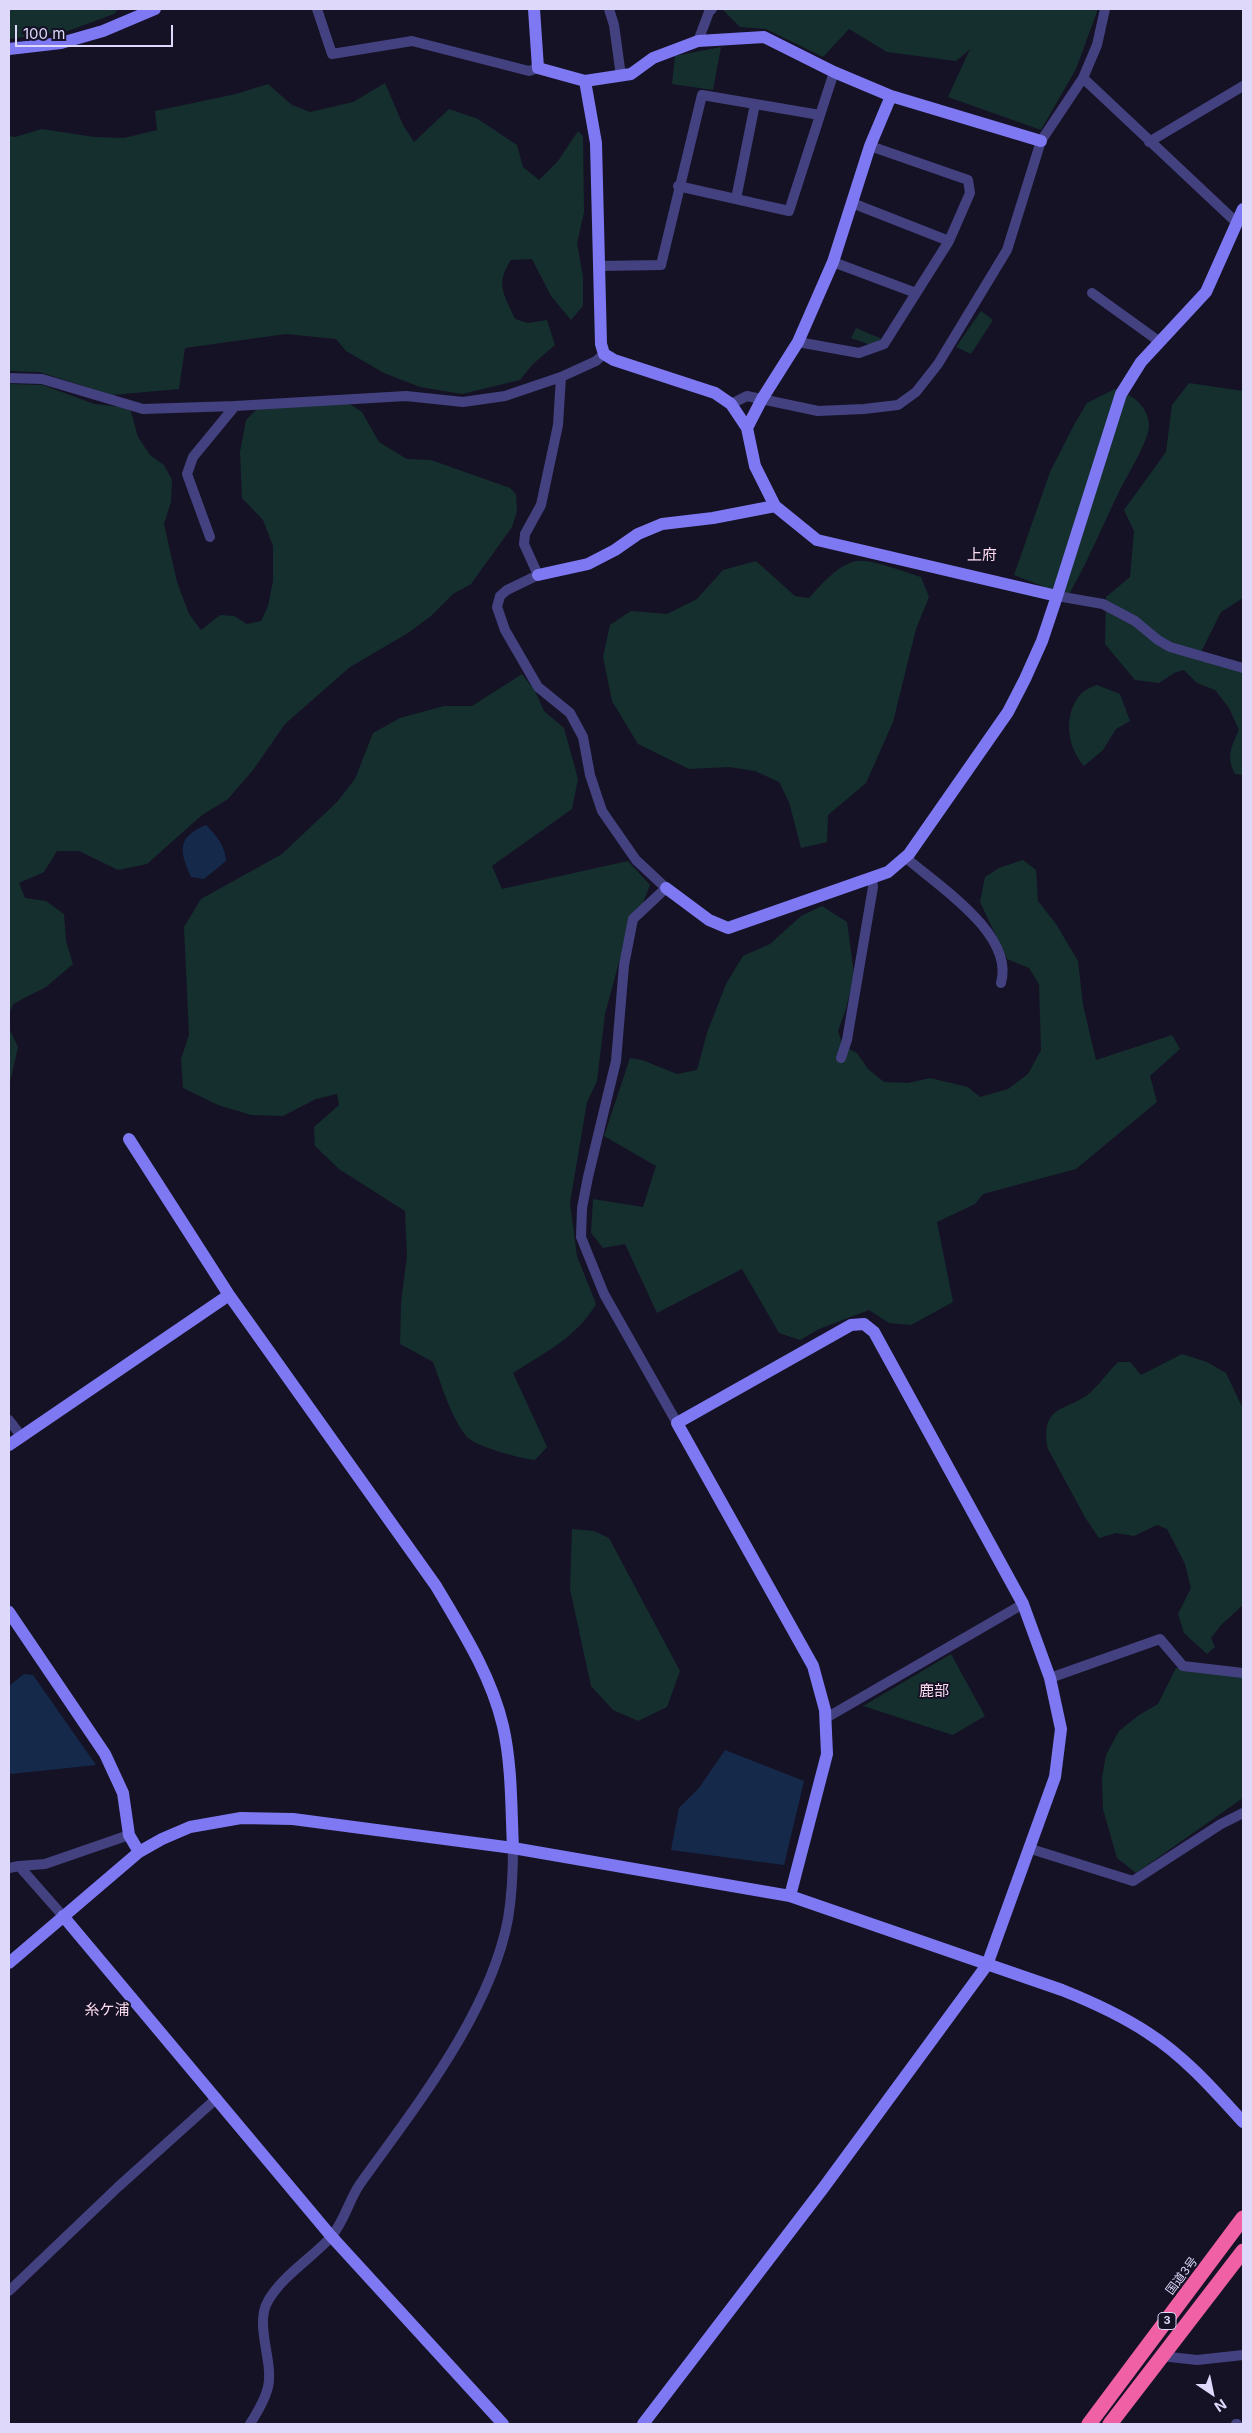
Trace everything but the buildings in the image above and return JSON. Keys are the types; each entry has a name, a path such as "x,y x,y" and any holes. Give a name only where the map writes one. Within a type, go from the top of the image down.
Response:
{"highway":[{"name":"国道3号","path":"1089,2424 1243,2218"},
{"name":"3","path":"1110,2424 1243,2251"}],"street":[{"path":"9,49 61,43 103,31 155,9"},
{"path":"318,9 332,54 412,40 529,71 538,68 586,81 631,74 653,58 698,41 764,37 834,72 891,96 1041,141"},
{"path":"534,9 538,68"},
{"path":"609,9 614,25 621,76"},
{"path":"698,41 709,12 712,9"},
{"path":"731,404 747,396 818,411 864,409 898,405 916,392 938,364 1007,250 1041,141 1083,78 1097,45 1105,9"},
{"path":"678,186 789,211 834,72"},
{"path":"1083,78 1236,222"},
{"path":"586,81 596,143 601,344 604,354 614,360 715,393 731,404 747,428 755,466 775,506 817,540 1057,596 1103,604 1135,621 1158,640 1170,646 1243,668"},
{"path":"1149,142 1243,86"},
{"path":"600,266 662,265 678,186 702,94 820,115"},
{"path":"747,428 762,399 798,342 833,262 870,146 891,96"},
{"path":"736,199 755,104"},
{"path":"798,342 859,353 884,344 948,241 970,193 968,180 870,146"},
{"path":"852,203 948,241"},
{"path":"775,506 713,518 662,524 638,534 615,550 588,564 538,576 507,590 500,596 497,607 506,630 538,686 570,713 583,737 590,775 602,811 636,860 666,888 709,920 728,928 888,872 905,857 1008,712 1042,640 1122,394 1141,362 1206,292 1243,209"},
{"path":"833,262 916,293"},
{"path":"1092,293 1160,342"},
{"path":"9,378 42,379 143,408 235,406 406,396 463,402 505,396 561,377 596,361 604,354"},
{"path":"538,576 524,544 525,534 535,520 541,504 558,425 561,377"},
{"path":"210,537 187,474 193,457 235,406"},
{"path":"905,857 968,908 996,945 1004,970 1001,983"},
{"path":"841,1058 847,1040 873,887 872,877"},
{"path":"666,888 633,919 622,983 616,1061 588,1177 582,1208 581,1237 604,1294 813,1666 826,1718 827,1754 790,1896"},
{"path":"129,1139 229,1295 436,1586 485,1672 503,1725 510,1771 513,1880 508,1920 485,1989 454,2046 406,2121 358,2186 332,2236 308,2256 267,2302 264,2315 268,2386 250,2424"},
{"path":"9,1445 229,1295"},
{"path":"643,2424 824,2187 988,1965 1031,1849 1055,1777 1061,1728 1050,1678 1023,1604 874,1332 864,1324 851,1325 677,1423"},
{"path":"9,1420 22,1436"},
{"path":"826,1718 1023,1604"},
{"path":"9,1612 105,1754 124,1792 129,1835 138,1852"},
{"path":"1050,1678 1160,1639 1183,1666 1243,1672"},
{"path":"1031,1849 1133,1881 1221,1824 1243,1813"},
{"path":"9,1963 138,1852 162,1839 190,1827 241,1818 293,1819 513,1848 790,1896 1062,1990 1102,2006 1149,2033 1203,2078 1243,2122"},
{"path":"14,1867 45,1864 129,1835"},
{"path":"14,1867 63,1916 218,2098 332,2236 503,2424"},
{"path":"9,2290 118,2187 218,2098"},
{"path":"1161,2356 1197,2360 1243,2355"}],"green space":[{"path":"9,9 118,9 114,14 68,31 9,39"},
{"path":"722,9 1098,9 1076,69 1041,130 948,97 970,49 956,61 887,52 849,29 823,57 766,29 740,27"},
{"path":"721,47 713,90 672,84 675,56"},
{"path":"385,83 403,125 414,142 449,109 478,119 517,145 523,167 539,180 558,161 578,131 583,136 584,212 577,243 583,277 583,306 571,320 551,296 532,259 511,260 506,268 502,283 505,296 515,319 528,323 547,320 555,345 533,364 520,380 462,394 420,387 384,373 346,351 336,339 286,334 185,348 179,389 112,395 39,372 9,371 9,136 15,137 42,129 94,137 124,138 157,130 155,111 236,94 268,84 292,105 310,112 353,102"},
{"path":"981,311 993,320 971,354 956,347"},
{"path":"856,328 882,339 871,345 851,338"},
{"path":"1189,383 1243,391 1243,598 1221,612 1201,652 1217,666 1243,668 1243,775 1235,774 1230,757 1239,730 1229,708 1215,690 1197,683 1184,670 1174,673 1159,683 1135,680 1105,644 1106,597 1130,577 1134,531 1124,510 1166,452 1172,405"},
{"path":"9,384 43,385 94,404 130,408 138,437 150,455 164,465 172,480 171,502 164,524 177,582 189,614 201,630 220,615 234,616 247,624 261,621 268,606 273,581 273,546 263,520 242,498 240,452 246,420 261,405 350,404 362,412 379,442 407,459 431,460 510,488 516,494 517,511 512,527 471,584 453,594 431,616 408,633 350,667 285,724 253,770 228,799 202,815 147,864 118,870 79,851 57,851 44,872 19,883 25,898 46,901 64,914 66,941 73,964 46,987 13,1004 9,1014"},
{"path":"1115,389 1133,397 1146,412 1149,425 1146,440 1068,596 1014,575 1050,472 1075,423 1087,403"},
{"path":"756,561 795,596 809,598 837,570 851,563 864,561 921,577 929,597 916,629 893,722 866,783 828,815 827,842 801,848 789,802 779,782 755,771 729,767 689,769 638,744 612,701 603,657 610,625 631,611 667,614 697,599 723,570"},
{"path":"522,674 535,691 544,711 564,728 578,779 572,809 492,866 502,889 628,861 650,885 619,962 605,1014 597,1081 587,1102 570,1203 577,1256 596,1304 588,1316 569,1335 513,1373 547,1447 535,1460 498,1451 470,1440 460,1428 451,1410 433,1362 400,1344 401,1303 407,1256 405,1211 339,1169 315,1146 314,1127 339,1105 337,1094 316,1099 283,1116 251,1115 218,1105 183,1088 181,1059 189,1035 184,927 201,899 282,854 337,802 355,779 373,733 400,718 444,706 472,706"},
{"path":"1097,685 1120,694 1130,721 1116,729 1103,750 1084,766 1074,750 1069,731 1069,721 1071,712 1080,695"},
{"path":"1023,860 1036,870 1038,901 1056,924 1078,961 1083,1005 1096,1060 1172,1035 1180,1049 1150,1076 1157,1102 1076,1169 983,1194 975,1204 937,1222 953,1302 911,1325 889,1323 869,1310 819,1329 800,1340 779,1333 742,1269 657,1313 625,1244 603,1248 591,1233 593,1199 643,1207 656,1166 604,1136 630,1058 642,1060 677,1074 697,1070 707,1033 726,984 743,956 770,944 801,916 822,906 847,922 854,974 846,1009 838,1031 843,1046 857,1053 868,1069 884,1082 908,1083 930,1078 968,1087 980,1097 1008,1089 1028,1074 1041,1050 1039,984 1029,968 1007,959 980,902 985,877 999,868"},
{"path":"9,1028 18,1047 9,1087"},
{"path":"1182,1354 1207,1362 1226,1373 1243,1409 1243,1605 1221,1625 1211,1638 1215,1647 1207,1654 1184,1633 1178,1614 1191,1588 1185,1564 1167,1529 1157,1525 1134,1536 1116,1533 1099,1538 1086,1519 1048,1449 1046,1434 1048,1423 1058,1410 1083,1398 1092,1391 1118,1362 1130,1362 1141,1375"},
{"path":"572,1529 594,1531 609,1538 680,1671 667,1707 638,1721 613,1710 591,1686 570,1589"},
{"path":"951,1654 985,1716 953,1735 863,1706"},
{"path":"1176,1668 1196,1668 1243,1676 1243,1798 1136,1873 1117,1858 1103,1809 1102,1778 1106,1755 1119,1731 1139,1715 1158,1704"}],"water":[{"path":"206,825 220,841 226,861 204,879 191,877 184,859 183,845 190,834"},
{"path":"24,1674 33,1675 96,1765 11,1774 9,1770 9,1686"},
{"path":"725,1750 804,1781 784,1865 671,1850 679,1808 699,1788"}],"district":[{"name":"上府","path":"982,555"},
{"name":"鹿部","path":"934,1691"},
{"name":"糸ケ浦","path":"107,2010"}]}
